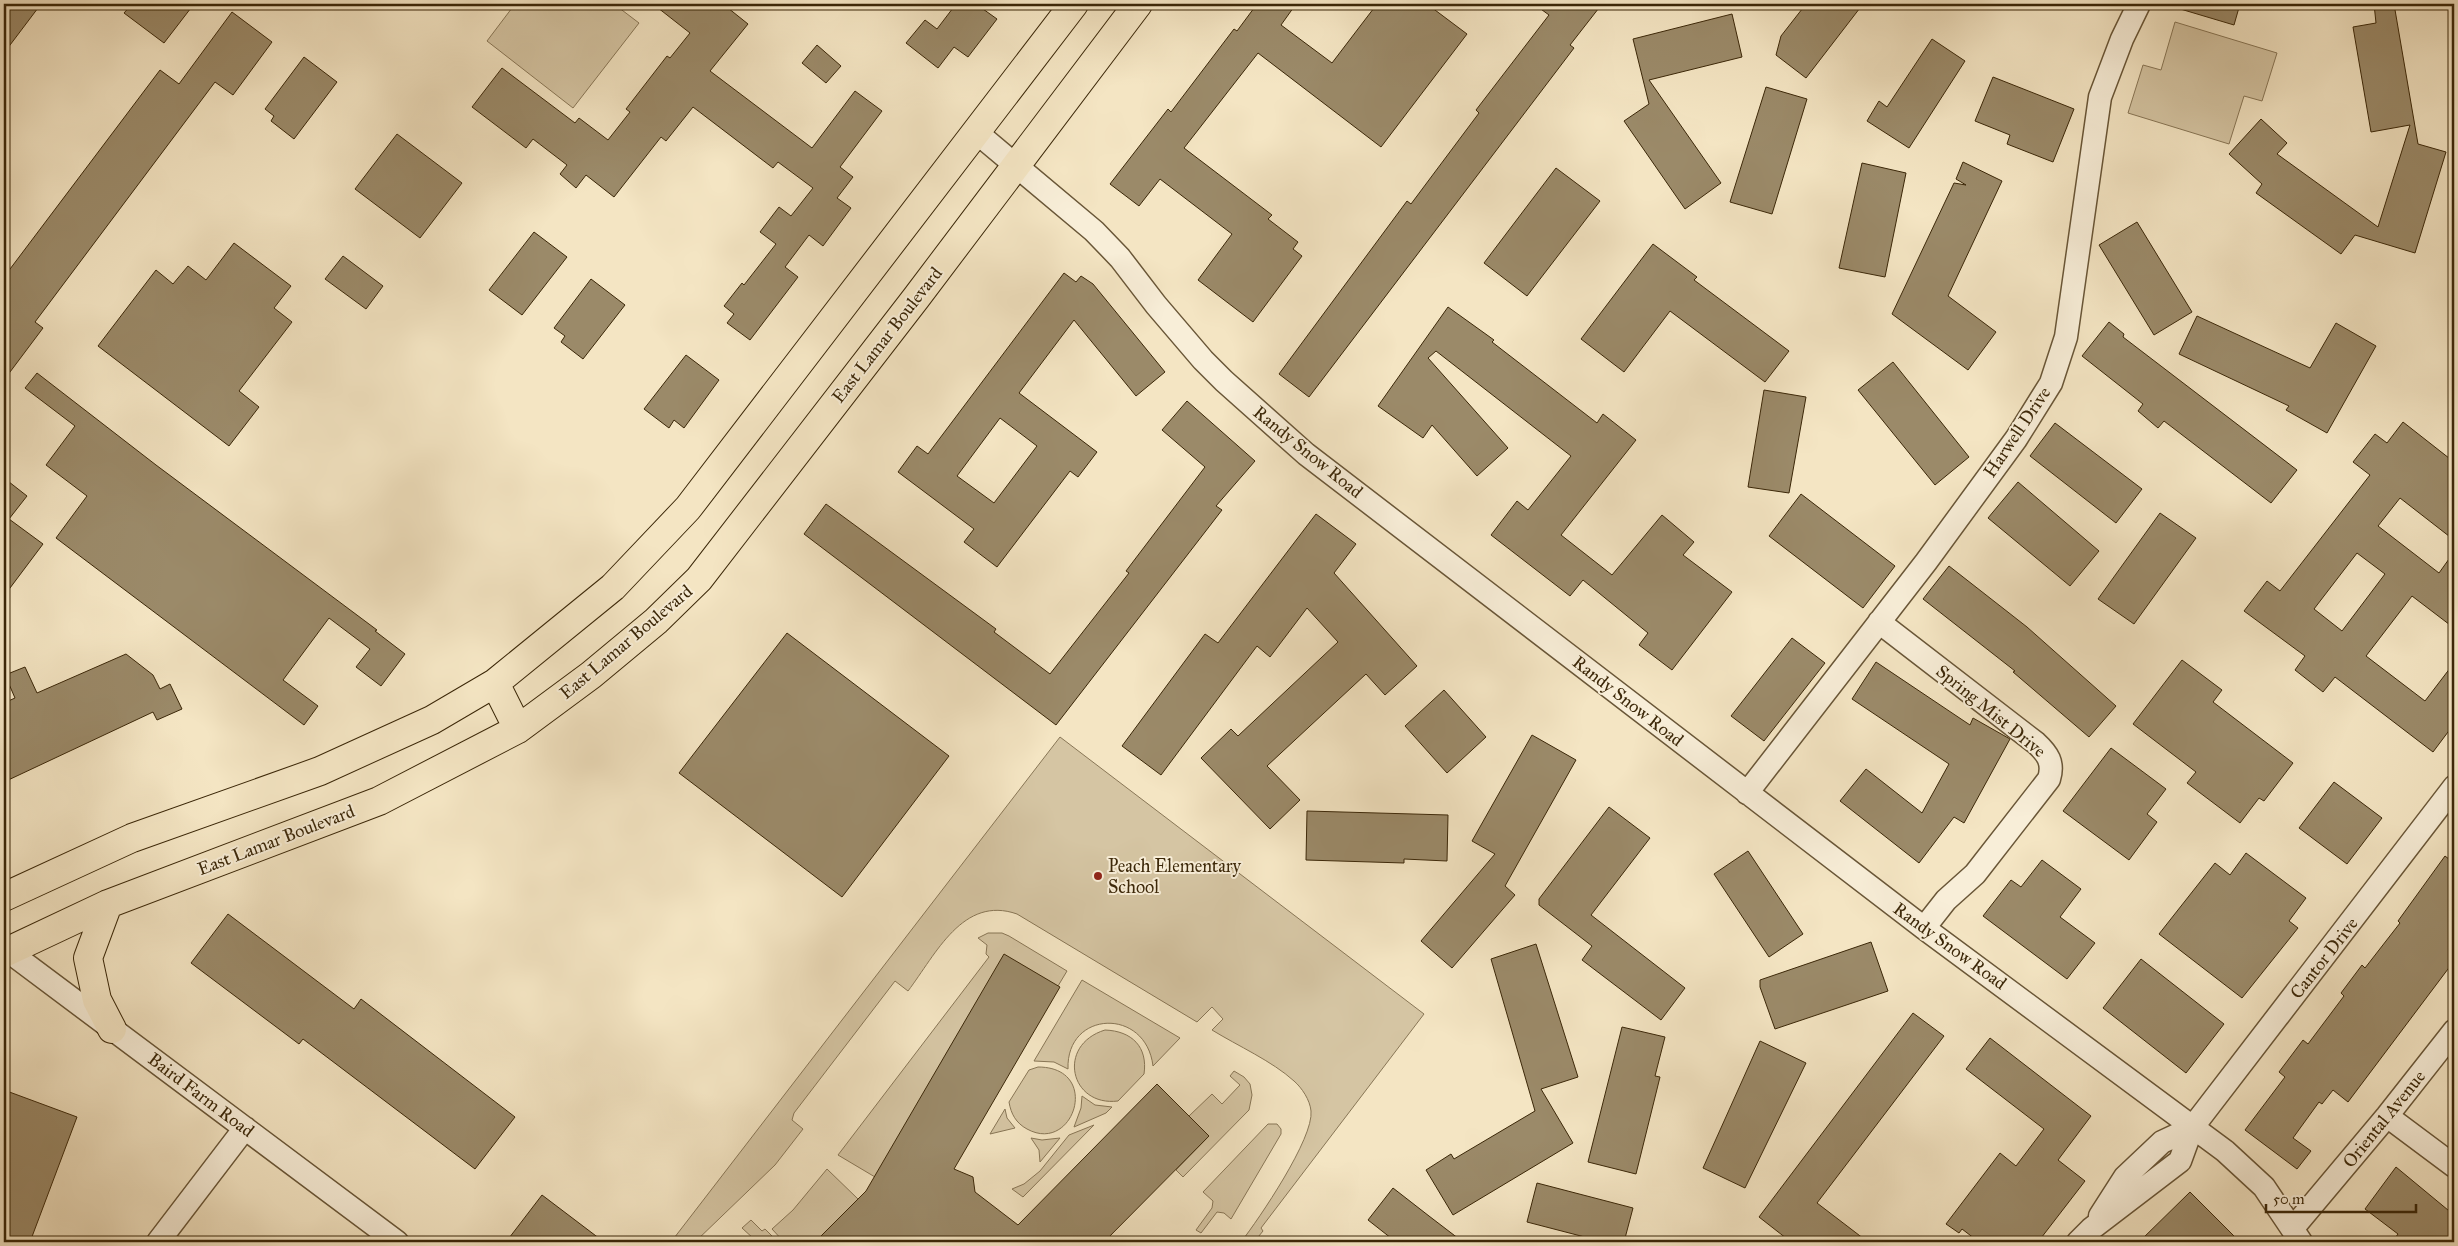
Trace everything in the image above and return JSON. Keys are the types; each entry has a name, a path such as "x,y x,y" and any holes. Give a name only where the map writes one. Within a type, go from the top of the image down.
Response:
{"main road":[{"path":"4,897 132,838 320,771 432,720 495,683 613,587 688,508 1074,4"},
{"name":"East Lamar Boulevard","path":"5,951 108,904 379,800 518,729 591,676 656,621 699,579 1138,4"},
{"path":"495,683 518,729"},
{"path":"108,904 88,958 98,1000 112,1029"}],"street":[{"name":"Harwell Drive","path":"1747,793 1879,622 2016,439 2051,383 2066,337 2100,97 2122,40 2139,4"},
{"name":"Randy Snow Road","path":"976,132 1094,232 1120,258 1156,305 1224,382 1306,454 1924,928 2225,1151 2264,1187 2297,1235"},
{"name":"Spring Mist Drive","path":"1879,622 2036,744 2050,760 2052,769 2049,779 1975,874 1946,900 1924,928"},
{"name":"Cantor Drive","path":"2085,1236 2180,1161 2192,1128 2454,787"},
{"name":"Baird Farm Road","path":"5,951 397,1242"},
{"name":"Oriental Avenue","path":"2297,1235 2454,1031"},
{"path":"2387,1116 2454,1166"},
{"path":"158,1242 245,1128"}],"shaded area":[{"path":"515,4 614,4 639,23 573,108 487,41"},
{"path":"2175,22 2277,53 2262,101 2244,96 2229,144 2128,113 2143,65 2161,70"},
{"path":"1060,737 1424,1014 1261,1228 1263,1231 1254,1242 1241,1242 1284,1178 1304,1140 1310,1123 1311,1111 1300,1087 1276,1067 1212,1030 1223,1019 1212,1007 1197,1022 1017,914 998,910 981,913 966,920 941,945 908,991 895,981 794,1113 792,1120 803,1129 775,1165 695,1242 671,1242"},
{"path":"988,933 1002,933 1009,936 1067,971 1058,986 875,1177 838,1155 989,957 986,954 987,945 978,938"},
{"path":"1082,980 1180,1038 1153,1066 1147,1047 1136,1033 1123,1025 1107,1023 1092,1027 1079,1035 1071,1050 1068,1069 1054,1062 1034,1061"},
{"path":"1105,1030 1123,1034 1136,1042 1141,1048 1145,1064 1144,1074 1118,1101 1102,1100 1089,1095 1080,1085 1075,1073 1075,1061 1080,1048 1090,1038"},
{"path":"1038,1067 1058,1071 1070,1080 1075,1093 1074,1108 1068,1121 1058,1130 1044,1134 1027,1129 1020,1124 1011,1110 1009,1102 1029,1070"},
{"path":"1234,1071 1244,1077 1250,1084 1252,1095 1249,1110 1183,1177 1176,1170 1209,1136 1189,1116 1212,1094 1222,1104 1240,1085 1230,1076"},
{"path":"1082,1096 1095,1105 1112,1107 1106,1113 1074,1127 1081,1108"},
{"path":"1005,1109 1007,1118 1015,1128 990,1134"},
{"path":"1268,1124 1277,1124 1281,1129 1281,1134 1231,1219 1224,1213 1217,1212 1201,1233 1196,1230 1212,1208 1213,1201 1203,1192"},
{"path":"1094,1125 1023,1197 1012,1189 1024,1184 1040,1171 1069,1135"},
{"path":"1031,1138 1042,1140 1060,1138 1040,1162 1039,1150"},
{"path":"827,1169 858,1199 815,1242 784,1242 772,1229 793,1210"},
{"path":"751,1220 762,1231 765,1229 778,1242 752,1242 754,1239 742,1228"}],"building":[{"path":"4,4 41,4 4,53"},
{"path":"132,4 194,4 164,43 124,13"},
{"path":"653,4 723,4 748,24 710,71 812,148 855,91 882,111 840,167 853,177 837,198 851,208 823,246 809,235 785,267 798,277 750,340 727,323 734,314 724,306 742,283 744,285 776,244 760,232 779,207 791,216 813,188 778,162 773,168 693,107 666,141 661,137 614,197 586,175 576,188 560,174 567,165 533,139 526,148 472,107 502,68 575,123 579,118 608,140 630,112 626,109 667,56 670,58 690,33"},
{"path":"956,4 976,4 997,19 968,57 954,47 938,68 906,43 925,20 937,29"},
{"path":"1257,4 1296,4 1281,25 1332,63 1377,4 1427,4 1467,34 1381,147 1258,53 1184,148 1272,215 1268,219 1298,242 1293,249 1302,256 1253,322 1198,280 1232,234 1160,179 1139,206 1110,184 1168,109 1171,112 1234,29 1237,31"},
{"path":"1534,4 1602,4 1570,45 1574,48 1309,397 1279,374 1407,201 1411,204 1479,113 1476,110 1549,15"},
{"path":"1806,4 1863,4 1806,78 1776,55 1781,36"},
{"path":"2178,4 2240,4 2234,25 2177,8"},
{"path":"2374,4 2394,4 2418,144 2446,152 2415,253 2355,235 2341,254 2256,193 2262,184 2229,154 2261,119 2287,143 2277,154 2378,227 2410,125 2371,132 2353,27 2376,23"},
{"path":"232,12 272,42 233,95 215,82 35,322 43,328 4,380 4,277 160,70 179,84"},
{"path":"1732,14 1742,57 1649,80 1721,183 1685,209 1624,121 1649,104 1633,39"},
{"path":"1932,39 1965,61 1909,148 1867,121 1879,101 1887,107"},
{"path":"817,45 841,66 826,83 802,63"},
{"path":"304,57 337,82 294,139 271,121 274,116 265,109"},
{"path":"1993,77 2074,109 2053,162 2007,144 2010,135 1975,121"},
{"path":"1766,87 1807,99 1772,214 1730,202"},
{"path":"397,134 462,183 420,238 355,189"},
{"path":"1963,162 2002,181 1948,296 1996,332 1968,370 1892,314 1954,183 1966,185 1956,179"},
{"path":"1862,163 1906,173 1885,277 1839,268"},
{"path":"1556,168 1600,201 1527,296 1484,263"},
{"path":"2137,222 2192,312 2154,335 2099,245"},
{"path":"534,232 567,257 522,315 489,290"},
{"path":"234,243 291,286 274,308 292,322 239,391 259,407 229,446 98,346 156,270 173,284 188,266 206,280"},
{"path":"1653,244 1697,277 1694,280 1789,351 1765,382 1670,311 1624,372 1581,339"},
{"path":"343,256 383,286 366,309 325,279"},
{"path":"1064,273 1076,282 1081,276 1093,284 1165,372 1136,396 1074,320 1019,393 1097,452 1078,477 1070,471 997,567 964,542 974,529 898,472 917,446 928,454","holes":["1000,418 1037,446 994,503 957,476"]},
{"path":"591,279 625,305 583,359 561,342 565,336 554,328"},
{"path":"1448,307 1494,340 1492,342 1597,423 1603,414 1636,440 1561,535 1612,575 1662,515 1694,542 1683,555 1732,592 1672,670 1639,645 1648,633 1583,580 1570,596 1491,535 1517,501 1528,510 1571,456 1436,351 1428,358 1508,448 1477,476 1432,425 1423,438 1378,406"},
{"path":"2197,316 2310,368 2336,323 2376,346 2327,433 2286,410 2289,406 2179,354"},
{"path":"2109,322 2124,334 2123,337 2297,470 2271,503 2164,421 2158,428 2138,411 2143,404 2082,356"},
{"path":"686,355 719,380 684,428 674,420 669,428 644,409"},
{"path":"1893,362 1969,457 1935,485 1858,390"},
{"path":"37,373 156,465 377,630 375,631 405,654 381,686 356,667 370,649 329,618 283,680 318,706 304,725 56,538 87,496 46,465 75,426 25,388"},
{"path":"1764,390 1806,397 1789,493 1748,487"},
{"path":"1187,401 1255,461 1216,506 1222,510 1056,725 804,534 826,504 996,629 994,632 1050,674 1129,573 1126,571 1205,467 1162,430"},
{"path":"2403,422 2454,462 2454,540 2400,498 2378,526 2439,573 2454,552 2454,628 2412,596 2366,656 2425,701 2454,663 2454,724 2433,752 2335,677 2323,692 2295,670 2305,656 2244,611 2267,581 2280,591 2370,475 2353,462 2375,434 2387,443","holes":["2357,553 2385,574 2342,631 2314,609"]},
{"path":"2055,423 2142,489 2116,523 2030,456"},
{"path":"4,478 27,496 9,519 43,544 4,596"},
{"path":"2018,482 2099,551 2070,586 1988,518"},
{"path":"1801,494 1895,566 1863,608 1769,536"},
{"path":"2160,513 2196,538 2134,624 2098,599"},
{"path":"1316,514 1356,544 1334,573 1417,666 1385,695 1366,674 1267,766 1300,800 1270,829 1201,758 1231,729 1238,736 1338,642 1307,608 1270,657 1257,646 1161,775 1122,746 1205,634 1218,643"},
{"path":"1949,566 2027,627 2116,706 2089,737 2013,672 2015,671 1923,599"},
{"path":"787,633 949,756 842,897 679,773"},
{"path":"1792,638 1825,663 1764,741 1731,716"},
{"path":"126,654 153,675 160,689 170,684 182,709 157,720 153,712 4,782 4,703 15,698 5,675 25,667 37,693"},
{"path":"2182,660 2222,690 2213,702 2293,763 2264,801 2259,798 2240,823 2187,783 2196,772 2133,724"},
{"path":"1876,662 1970,725 1973,718 2010,739 1964,823 1954,817 1919,863 1840,801 1866,769 1922,813 1949,764 1852,699"},
{"path":"1444,690 1486,737 1447,773 1405,726"},
{"path":"1532,735 1576,760 1505,886 1515,895 1452,968 1421,941 1495,854 1472,841"},
{"path":"2111,748 2166,789 2147,814 2157,822 2129,860 2063,811"},
{"path":"2334,782 2382,818 2347,864 2299,828"},
{"path":"1609,807 1650,838 1591,915 1685,988 1661,1020 1582,960 1592,946 1539,905 1539,899"},
{"path":"1307,811 1448,815 1447,861 1404,859 1404,863 1306,860"},
{"path":"1748,851 1803,934 1769,957 1714,874"},
{"path":"2246,853 2306,898 2289,921 2298,928 2242,998 2159,934 2215,863 2230,875"},
{"path":"2445,856 2454,863 2454,961 2348,1102 2333,1090 2322,1104 2319,1102 2293,1138 2311,1151 2297,1169 2245,1130 2285,1077 2279,1072 2303,1040 2308,1044 2344,996 2341,993 2362,965 2365,968 2400,923 2398,921"},
{"path":"2042,860 2081,889 2060,917 2095,943 2067,979 1983,916 2011,880 2021,887"},
{"path":"228,914 354,1009 361,999 515,1117 475,1169 303,1039 299,1044 191,963"},
{"path":"1871,942 1888,991 1775,1029 1760,987 1760,980"},
{"path":"1536,944 1578,1077 1541,1089 1573,1143 1453,1215 1426,1170 1451,1154 1454,1159 1535,1111 1491,959"},
{"path":"1004,954 1060,987 954,1169 973,1177 975,1192 1018,1225 1157,1084 1209,1136 1104,1242 815,1242 866,1191"},
{"path":"2141,959 2224,1024 2186,1073 2103,1008"},
{"path":"1913,1013 1944,1036 1817,1203 1868,1242 1791,1242 1759,1217"},
{"path":"1622,1027 1665,1037 1655,1076 1660,1077 1636,1174 1588,1162"},
{"path":"1990,1038 2091,1116 2058,1160 2085,1181 2038,1242 1979,1242 1962,1229 1959,1233 1946,1224 2000,1153 2016,1166 2044,1129 1966,1069"},
{"path":"1760,1041 1806,1063 1745,1188 1703,1168"},
{"path":"4,1090 77,1117 30,1242 4,1242"},
{"path":"2396,1167 2454,1215 2454,1242 2392,1242 2398,1234 2365,1209"},
{"path":"1537,1183 1633,1208 1624,1242 1604,1242 1527,1222"},
{"path":"1393,1188 1463,1242 1396,1242 1368,1220"},
{"path":"2190,1192 2240,1242 2139,1242"},
{"path":"542,1195 604,1242 506,1242"}],"place":[{"name":"Peach Elementary School","path":"1098,876"}]}
